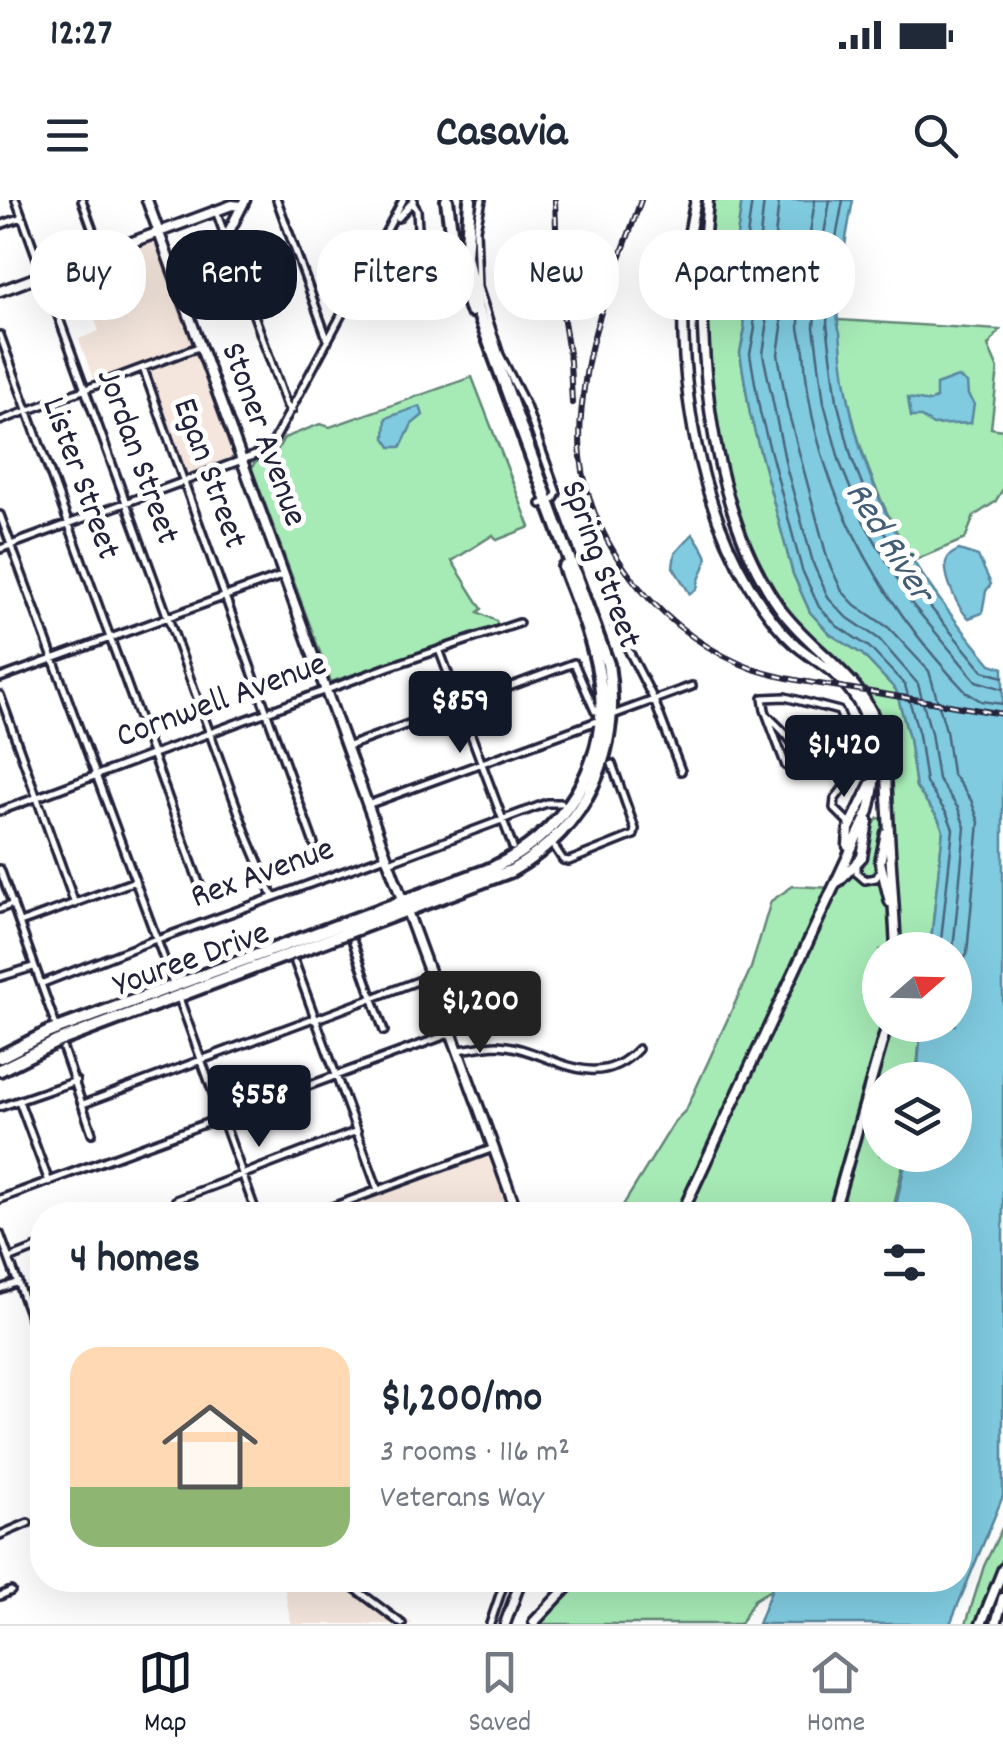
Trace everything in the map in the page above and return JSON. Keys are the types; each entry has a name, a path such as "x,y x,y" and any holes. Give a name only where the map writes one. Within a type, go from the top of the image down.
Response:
{"main road":[{"name":"Stoner Avenue","path":"148,200 166,251"},
{"name":"Spring Street","path":"448,200 458,230"},
{"name":"Spring Street","path":"468,230 470,200"},
{"path":"696,200 686,274 684,347 695,427 712,501 736,562 759,602 795,644 848,688 867,719 874,746 874,783 859,861 832,888"},
{"path":"708,200 704,293 717,449 729,496 754,563 778,605 802,635 852,680 869,705 881,736 895,932"},
{"path":"146,237 243,203"},
{"path":"230,230 243,203"},
{"path":"0,290 30,279"},
{"name":"Spring Street","path":"405,906 510,871 552,842 572,822 592,790 608,746 596,657 474,282"},
{"name":"Stoner Avenue","path":"191,320 513,1202"},
{"name":"Spring Street","path":"405,906 508,860 549,830 583,783 594,757 603,715"},
{"path":"846,857 851,825 869,790 874,746"},
{"path":"887,793 881,868 894,932"},
{"path":"686,1202 869,811"},
{"name":"Youree Drive","path":"0,1070 46,1046 176,991 405,906"},
{"name":"Youree Drive","path":"0,1056 57,1029 176,991"},
{"path":"837,1202 883,1042"},
{"path":"980,1624 1003,1569"},
{"path":"505,1624 517,1592"},
{"path":"533,1623 560,1592"},
{"path":"996,1624 1003,1598"}],"street":[{"name":"Jordan Street","path":"16,200 30,239"},
{"path":"82,200 93,230"},
{"path":"277,200 328,341"},
{"path":"389,230 403,200"},
{"path":"474,237 482,200"},
{"path":"390,230 413,201 418,230"},
{"path":"216,211 223,230"},
{"path":"0,225 22,217"},
{"path":"474,280 557,492 556,498 544,503"},
{"name":"Jordan Street","path":"60,320 273,898"},
{"path":"256,320 287,406 292,410"},
{"path":"0,549 272,447 340,320"},
{"name":"Lister Street","path":"0,335 202,891"},
{"path":"0,421 201,346"},
{"name":"Egan Street","path":"143,368 314,844"},
{"path":"0,514 252,1202"},
{"path":"0,678 284,576"},
{"name":"Cornwell Avenue","path":"0,812 325,690 519,623"},
{"path":"615,624 654,700 681,772"},
{"path":"440,652 513,847"},
{"path":"346,747 574,662 603,715"},
{"path":"367,805 603,715 692,686"},
{"path":"767,715 796,745 797,761 792,769 786,766 767,715 762,701 771,695 839,711 854,748 856,771 834,804 837,813 851,825"},
{"path":"0,696 75,904"},
{"path":"552,842 563,860 568,861 634,835 612,764"},
{"name":"Rex Avenue","path":"42,984 273,898 560,802"},
{"path":"872,858 881,868 874,879 865,880 857,872 859,861 872,858"},
{"path":"0,870 57,1029"},
{"path":"19,923 134,881"},
{"path":"0,909 13,904"},
{"path":"353,942 384,1031"},
{"path":"296,963 378,1190"},
{"path":"0,977 33,967"},
{"path":"84,1104 431,976"},
{"path":"0,1199 452,1033"},
{"path":"458,1050 499,1046 587,1070 610,1068 638,1049"},
{"path":"63,1049 92,1132"},
{"path":"0,1107 76,1081"},
{"path":"19,1101 49,1182"},
{"path":"176,1200 357,1131"},
{"path":"345,1202 494,1148"},
{"path":"0,1234 30,1316"},
{"path":"9,1260 30,1251"},
{"path":"0,1288 18,1282"},
{"path":"0,1535 28,1523"},
{"path":"0,1596 11,1592"},
{"path":"360,1592 402,1624"},
{"path":"490,1624 501,1592"}],"shaded area":[{"path":"157,239 166,263 166,320 187,320 236,453 233,460 189,476 185,475 145,364 94,382 79,339 99,331 95,320 146,320 146,240"},
{"path":"490,1153 508,1202 354,1202"},
{"path":"285,1592 368,1592 413,1624 291,1624"}],"green space":[{"path":"714,200 742,200 738,230 712,230"},
{"path":"709,320 743,320 740,353 750,414 793,574 810,612 830,634 862,654 896,690 909,738 916,787 943,830 932,932 862,932 862,1042 919,1042 918,1062 862,1062 862,1172 901,1172 895,1202 689,1202 845,868 878,818 892,820 886,747 868,695 850,671 790,615 748,536 721,442"},
{"path":"839,320 1000,330 988,346 998,369 991,428 1003,430 1003,489 995,502 974,516 965,539 913,561 882,503 861,447 836,324"},
{"path":"472,377 530,527 497,540 493,535 452,561 482,609 478,612 498,625 331,682 252,469 254,463 275,454 284,438 320,424 330,427"},
{"path":"793,886 833,888 684,1202 625,1202 675,1121 686,1110 751,968 771,901"},
{"path":"1003,1526 1003,1557 976,1624 966,1624 984,1566"},
{"path":"568,1592 767,1592 754,1600 740,1624 538,1624"}],"water":[{"path":"742,200 853,200 848,230 738,230"},
{"name":"Red River","path":"743,320 838,320 855,429 886,512 931,588 991,664 1003,668 1003,1496 972,1571 972,1202 897,1202 903,1172 972,1172 972,1062 918,1062 920,1042 972,1042 972,932 932,932 943,830 916,787 909,738 896,690 862,654 830,634 810,612 793,574 750,414 740,353"},
{"path":"958,377 967,383 974,404 971,423 933,425 921,417 911,417 908,398 930,402 936,398 936,385"},
{"path":"420,406 423,415 412,424 401,447 391,447 385,438 386,418"},
{"path":"693,534 706,560 697,589 690,594 673,567 675,553"},
{"path":"959,550 978,556 991,584 982,613 969,618 956,600 946,568 948,558"},
{"path":"770,1592 963,1592 950,1624 758,1624"}],"railway":[{"path":"555,200 558,281 572,403"},
{"path":"641,200 596,330 581,415 581,457 588,492 617,558 664,614 723,656 756,670 1003,714"}]}
